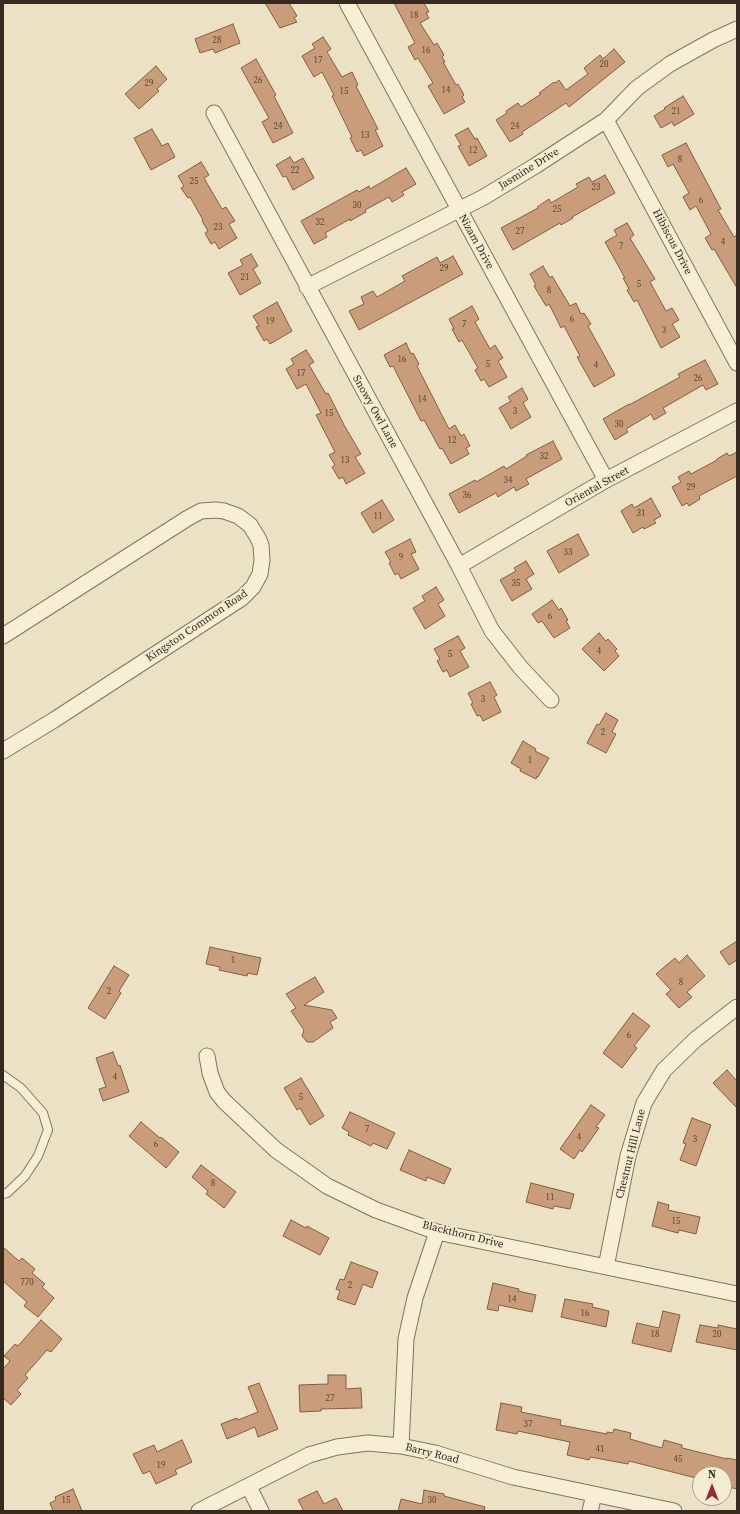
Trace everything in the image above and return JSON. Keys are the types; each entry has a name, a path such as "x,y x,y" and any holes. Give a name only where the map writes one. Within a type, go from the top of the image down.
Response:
{"street":[{"name":"Nizam Drive","path":"347,3 606,480"},
{"name":"Jasmine Drive","path":"307,287 484,197 606,120 637,88 670,64 713,40 737,29"},
{"name":"Snowy Owl Lane","path":"214,113 459,566 492,631 521,668 551,700"},
{"name":"Hibiscus Drive","path":"606,120 737,364"},
{"name":"Oriental Street","path":"459,566 606,480 737,411"},
{"name":"Kingston Common Road","path":"3,636 188,518 201,512 209,510 224,511 238,516 250,525 261,545 262,560 260,574 252,587 242,598 54,720 3,751"},
{"name":"Chestnut Hill Lane","path":"606,1267 628,1156 644,1103 664,1070 696,1039 737,1007"},
{"name":"Blackthorn Drive","path":"207,1056 210,1073 217,1092 224,1102 276,1150 327,1186 376,1210 437,1232 737,1294"},
{"path":"401,1446 406,1339 415,1298 437,1232"},
{"name":"Barry Road","path":"199,1511 249,1487 295,1461 337,1447 368,1443 401,1446 435,1453 513,1477 674,1511"},
{"path":"249,1487 261,1511"},
{"path":"590,1511 594,1495"}],"lane":[{"path":"3,1075 21,1088 43,1113 48,1130 38,1156 25,1176 7,1193 3,1194"}],"building":[{"path":"265,3 289,3 297,16 294,18 297,22 280,28"},
{"path":"394,3 424,3 429,12 426,13 429,18 420,23 434,45 437,43 444,55 442,57 445,62 443,62 456,85 458,84 464,95 462,97 465,102 444,114 428,86 433,83 418,58 415,60 408,47 415,43"},
{"path":"233,24 240,43 215,53 213,49 200,53 195,39"},
{"path":"323,37 331,49 327,52 342,77 352,72 358,85 356,86 378,129 375,130 383,146 364,156 361,150 357,152 350,138 352,137 332,96 334,95 322,72 314,77 302,56 315,48 312,44"},
{"path":"614,49 625,62 569,107 566,103 522,132 523,134 510,142 496,120 507,113 506,111 518,103 521,107 541,94 539,93 554,82 555,83 559,80 566,90 588,74 584,68 600,55 603,59"},
{"path":"256,59 276,95 274,96 293,133 273,143 262,122 269,118 241,68"},
{"path":"156,66 167,79 157,89 159,91 139,109 125,94"},
{"path":"683,96 694,114 674,126 672,122 661,128 654,116"},
{"path":"468,128 475,139 477,138 487,156 469,166 458,146 461,145 455,135"},
{"path":"152,129 162,146 168,143 175,157 151,170 134,138"},
{"path":"686,143 721,209 718,210 734,237 737,235 737,288 714,249 712,250 705,238 711,234 696,206 690,210 683,197 689,193 673,164 668,167 662,155"},
{"path":"290,157 294,163 303,158 314,178 293,190 286,176 283,177 276,165"},
{"path":"201,162 209,175 204,178 222,209 226,207 235,221 229,224 237,238 219,249 215,242 211,244 205,233 208,231 202,221 203,220 190,197 188,198 181,188 184,186 178,176"},
{"path":"406,168 416,184 402,192 404,195 392,202 389,197 365,210 366,212 325,233 327,237 314,244 301,221 357,190 359,192 369,186 370,189"},
{"path":"605,175 615,193 572,217 573,218 561,225 560,223 513,250 501,228 538,208 537,207 549,199 551,203 578,187 576,184 589,177 592,182"},
{"path":"627,223 634,235 630,238 655,279 650,282 666,311 672,308 679,320 672,324 680,337 661,348 637,300 634,302 627,290 629,289 623,278 625,278 605,242 617,235 614,230"},
{"path":"251,254 258,266 253,269 261,283 240,295 228,273 243,265 240,260"},
{"path":"453,256 463,274 359,330 349,311 364,304 361,297 373,291 377,297 405,281 402,276 437,257 440,263"},
{"path":"543,266 550,278 552,276 570,306 576,303 581,314 584,313 591,324 588,326 615,375 594,387 577,357 580,356 564,326 561,328 549,304 546,306 534,286 536,285 530,274"},
{"path":"277,302 292,331 270,344 267,339 264,341 256,327 259,326 253,316"},
{"path":"472,306 479,319 475,322 490,349 495,345 503,358 498,361 507,377 489,387 484,379 481,381 475,370 478,368 462,340 459,342 452,329 454,329 449,319"},
{"path":"406,343 411,354 413,353 419,364 417,366 449,429 455,425 461,436 464,434 470,446 466,448 469,454 451,464 442,448 440,449 424,420 421,421 393,366 390,367 384,355"},
{"path":"306,350 314,362 309,365 326,394 328,393 361,454 355,457 365,473 346,484 343,477 339,479 332,467 335,465 329,455 335,452 316,415 321,413 306,384 297,389 286,369 294,364 291,359"},
{"path":"705,360 718,384 706,390 703,385 663,408 666,413 654,420 651,414 626,429 628,432 615,440 603,419 680,377 678,374"},
{"path":"522,388 528,399 523,403 531,417 511,429 499,408 511,401 508,397"},
{"path":"553,441 562,459 526,479 529,484 516,491 514,487 498,497 496,493 459,513 449,494 475,480 476,482 504,466 506,469 527,456 526,455"},
{"path":"737,452 737,476 699,496 700,499 689,506 687,503 682,506 672,487 681,482 678,477 689,471 691,474 727,453 729,456"},
{"path":"651,498 661,516 654,520 656,523 644,529 643,527 633,533 621,511 632,504 634,508"},
{"path":"382,500 394,520 373,533 361,513"},
{"path":"578,534 589,555 559,573 547,551"},
{"path":"410,539 416,552 411,554 419,569 401,579 398,573 395,575 389,563 391,562 385,552"},
{"path":"526,561 534,574 526,579 532,589 512,601 500,580 516,571 514,568"},
{"path":"436,587 444,600 438,604 445,616 425,629 413,608 425,601 422,596"},
{"path":"552,600 559,610 561,608 568,620 566,621 570,628 554,638 542,621 538,623 532,614"},
{"path":"599,633 606,641 608,639 617,649 615,651 619,656 604,671 582,649"},
{"path":"458,636 465,648 460,651 469,667 450,677 447,670 443,672 437,661 440,659 434,649"},
{"path":"490,682 497,695 494,697 501,712 483,721 480,715 477,716 471,704 473,703 468,693"},
{"path":"606,713 618,720 612,732 616,734 606,753 587,743 597,724 599,725"},
{"path":"523,741 536,749 535,751 549,758 536,779 520,771 521,769 511,763"},
{"path":"737,941 737,960 729,965 720,952"},
{"path":"210,947 261,958 257,975 248,973 247,976 219,970 220,967 206,964"},
{"path":"687,955 705,976 687,992 692,997 679,1008 666,994 671,990 656,974 675,958 679,963"},
{"path":"114,966 129,975 119,991 121,993 105,1019 88,1008"},
{"path":"315,977 324,992 304,1005 332,1010 337,1018 330,1022 333,1028 313,1042 307,1042 302,1036 304,1030 291,1011 296,1008 286,994"},
{"path":"633,1013 650,1026 634,1046 637,1048 622,1068 603,1053"},
{"path":"113,1052 118,1066 120,1065 129,1092 103,1101 99,1089 106,1087 96,1058"},
{"path":"727,1070 737,1081 737,1108 713,1083"},
{"path":"301,1078 324,1116 310,1125 300,1108 297,1110 284,1088"},
{"path":"591,1105 605,1115 596,1127 599,1128 582,1152 580,1150 574,1159 560,1149"},
{"path":"350,1112 395,1133 387,1149 373,1143 371,1146 348,1135 349,1132 342,1128"},
{"path":"692,1118 711,1125 696,1166 680,1160 686,1144 683,1143"},
{"path":"141,1122 179,1152 166,1168 129,1136"},
{"path":"409,1150 451,1169 444,1184 427,1177 426,1181 400,1170"},
{"path":"201,1165 236,1192 224,1208 206,1194 208,1191 192,1177"},
{"path":"531,1183 574,1194 570,1209 554,1206 553,1209 526,1202"},
{"path":"658,1202 669,1205 668,1210 700,1217 696,1234 679,1230 678,1233 652,1226"},
{"path":"291,1220 306,1228 307,1226 329,1238 320,1255 283,1236"},
{"path":"3,1247 19,1261 22,1258 35,1269 32,1273 45,1284 42,1287 54,1298 38,1317 24,1306 27,1302 3,1281"},
{"path":"351,1262 378,1272 372,1288 363,1284 355,1305 337,1299 340,1291 336,1289 340,1279 344,1280"},
{"path":"493,1283 519,1289 518,1291 536,1295 532,1312 499,1305 498,1311 487,1309"},
{"path":"565,1299 593,1304 592,1307 609,1311 606,1327 561,1317"},
{"path":"663,1311 680,1315 671,1352 632,1343 637,1323 659,1328"},
{"path":"41,1320 62,1339 51,1352 47,1350 25,1375 28,1378 17,1390 21,1394 11,1405 3,1398 3,1369 10,1361 4,1356 15,1344 18,1346"},
{"path":"700,1325 718,1328 718,1325 737,1329 737,1350 696,1342"},
{"path":"328,1375 346,1375 346,1389 361,1388 362,1408 321,1409 321,1411 300,1412 299,1385 328,1384"},
{"path":"259,1383 278,1429 258,1437 255,1427 227,1439 221,1424 237,1418 238,1420 258,1412 248,1387"},
{"path":"501,1403 522,1407 521,1412 561,1420 560,1425 607,1434 607,1432 613,1433 614,1429 631,1433 630,1439 662,1448 664,1440 682,1445 682,1448 737,1460 737,1489 732,1488 732,1466 692,1466 692,1477 629,1461 628,1464 590,1457 589,1460 567,1455 570,1442 518,1431 517,1434 496,1430"},
{"path":"182,1440 192,1462 175,1470 177,1474 156,1484 150,1471 143,1474 133,1454 154,1445 157,1452"},
{"path":"73,1489 82,1511 53,1511 50,1503 56,1500 55,1497"},
{"path":"424,1490 444,1494 444,1496 485,1507 484,1511 398,1511 401,1499 422,1504"},
{"path":"317,1491 324,1504 336,1498 343,1511 304,1511 298,1500"}]}
